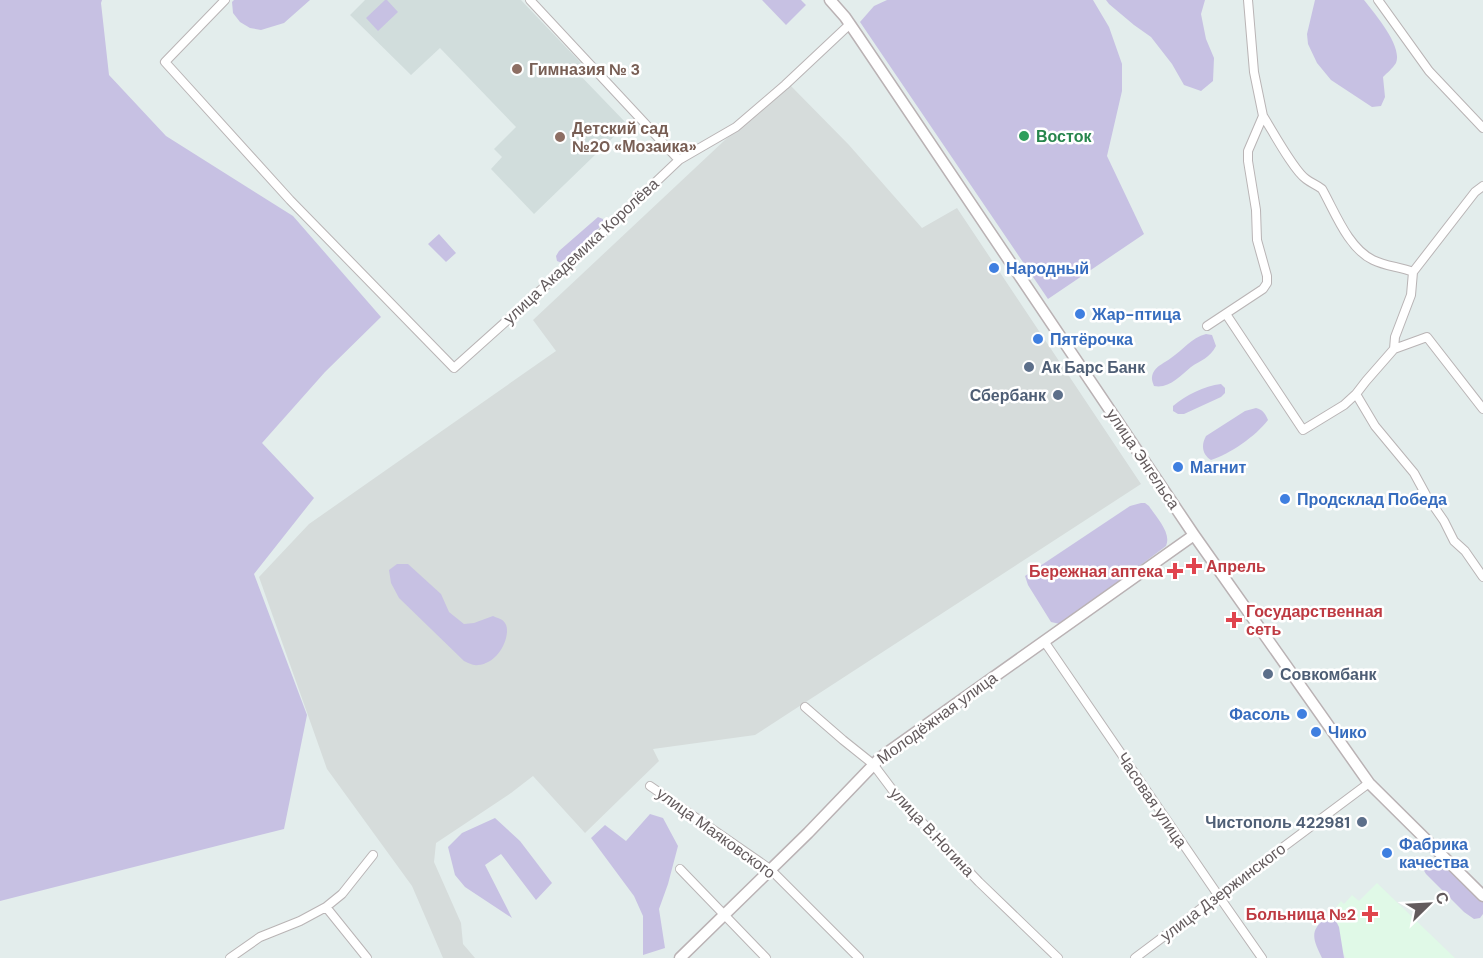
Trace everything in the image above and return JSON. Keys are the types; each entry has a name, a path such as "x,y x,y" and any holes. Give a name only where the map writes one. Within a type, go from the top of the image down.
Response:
{"main road":[{"name":"улица Энгельса","path":"830,0 850,24 1194,535 1369,783 1483,896"},
{"name":"Молодёжная улица","path":"680,958 808,833 881,757 1194,535"}],"street":[{"name":"улица Академика Королёва","path":"225,0 165,62 290,200 454,368 561,272 679,160 736,127 785,86 850,24"},
{"path":"530,0 679,160"},
{"path":"1248,0 1254,72 1263,116 1293,165 1305,179 1322,189 1354,244 1363,254 1373,260 1413,272"},
{"path":"1378,0 1429,71 1483,128"},
{"path":"1207,326 1263,289 1267,283 1257,240 1256,210 1248,161 1248,151 1263,116"},
{"path":"1394,350 1395,338 1411,295 1413,272 1475,192 1483,186"},
{"path":"1226,314 1303,430 1344,405 1394,350 1427,337 1483,409"},
{"path":"1356,394 1375,426 1414,473 1454,541 1465,551 1483,577"},
{"name":"Часовая улица","path":"1044,641 1262,958"},
{"name":"улица В.Ногина","path":"805,706 843,741 873,764 897,796 979,882 1058,958"},
{"name":"улица Дзержинского","path":"1135,958 1369,783"},
{"name":"улица Маяковского","path":"650,786 770,869 859,958"},
{"path":"230,958 260,937 300,921 326,907 342,894 373,855"},
{"path":"680,869 766,958"},
{"path":"326,907 367,958"}],"shaded area":[{"path":"0,0 102,0 109,75 166,136 293,216 381,317 325,372 262,443 314,498 254,574 307,715 284,829 0,901"},
{"path":"234,0 310,0 284,23 261,30 250,28 240,22 233,13 232,2"},
{"name":"Гимназия № 3","path":"365,0 521,0 581,63 574,69 627,124 534,214 491,169 502,157 494,149 516,127 440,48 411,75 350,15"},
{"path":"385,0 398,12 378,31 366,18"},
{"path":"762,0 801,0 806,5 786,25"},
{"name":"Восток","path":"887,0 1093,0 1109,27 1122,64 1122,91 1107,156 1144,234 1048,299 860,22 874,6"},
{"path":"1106,0 1205,0 1201,14 1206,39 1214,58 1213,81 1201,91 1184,85 1172,64 1151,37"},
{"path":"1315,0 1364,0 1392,39 1397,56 1396,63 1383,77 1385,97 1381,106 1372,107 1331,80 1317,63 1308,44 1307,34"},
{"path":"790,85 849,145 922,228 957,208 1141,484 755,735 653,749 659,761 585,833 533,776 436,843 434,862 461,923 463,944 475,958 443,958 412,886 327,769 259,577 309,524 556,351 533,320 726,139"},
{"path":"598,217 603,219 603,224 567,260 562,263 557,261 556,256 559,251"},
{"path":"439,234 456,253 446,262 428,244"},
{"path":"1206,334 1212,335 1216,346 1211,353 1169,384 1154,386 1152,376 1157,368 1191,341"},
{"path":"1221,384 1225,388 1225,393 1221,397 1184,414 1173,411 1173,406 1189,395"},
{"path":"1256,408 1264,412 1268,420 1263,426 1234,449 1211,460 1208,458 1203,449 1206,436 1245,411"},
{"path":"1141,503 1149,506 1162,525 1167,536 1166,546 1065,622 1060,624 1051,622 1028,585 1025,576 1130,506"},
{"path":"397,564 408,564 441,594 449,612 464,624 493,616 503,620 507,632 502,649 498,654 484,664 474,665 464,661 399,598 391,583 389,570"},
{"path":"650,814 663,818 678,846 659,909 665,948 643,955 643,916 634,896 591,838 605,825 626,841"},
{"path":"495,818 520,841 552,883 536,900 501,854 485,865 512,918 465,887 455,875 448,847 462,833"},
{"path":"1434,858 1439,860 1483,902 1483,914 1480,918 1474,919 1464,912 1426,874 1423,869 1424,864"},
{"name":"Больница №2","path":"1377,883 1455,958 1346,958 1323,924 1341,901 1344,904 1352,895 1359,901"},
{"path":"1326,918 1335,919 1339,927 1344,958 1322,958 1319,952 1314,936 1317,927"}],"place":[{"name":"Гимназия № 3","path":"517,69"},
{"name":"Восток","path":"1024,136"},
{"name":"Детский сад №20 «Мозаика»","path":"560,137"},
{"name":"Народный","path":"994,268"},
{"name":"Жар-птица","path":"1080,314"},
{"name":"Пятёрочка","path":"1038,339"},
{"name":"Ак Барс Банк","path":"1029,367"},
{"name":"Сбербанк","path":"1058,395"},
{"name":"Магнит","path":"1178,467"},
{"name":"Продсклад Победа","path":"1285,499"},
{"name":"Апрель","path":"1194,566"},
{"name":"Бережная аптека","path":"1175,571"},
{"name":"Государственная сеть","path":"1234,620"},
{"name":"Совкомбанк","path":"1268,674"},
{"name":"Фасоль","path":"1302,714"},
{"name":"Чико","path":"1316,732"},
{"name":"Чистополь 422981","path":"1362,822"},
{"name":"Фабрика качества","path":"1387,853"},
{"name":"Больница №2","path":"1370,914"}]}
